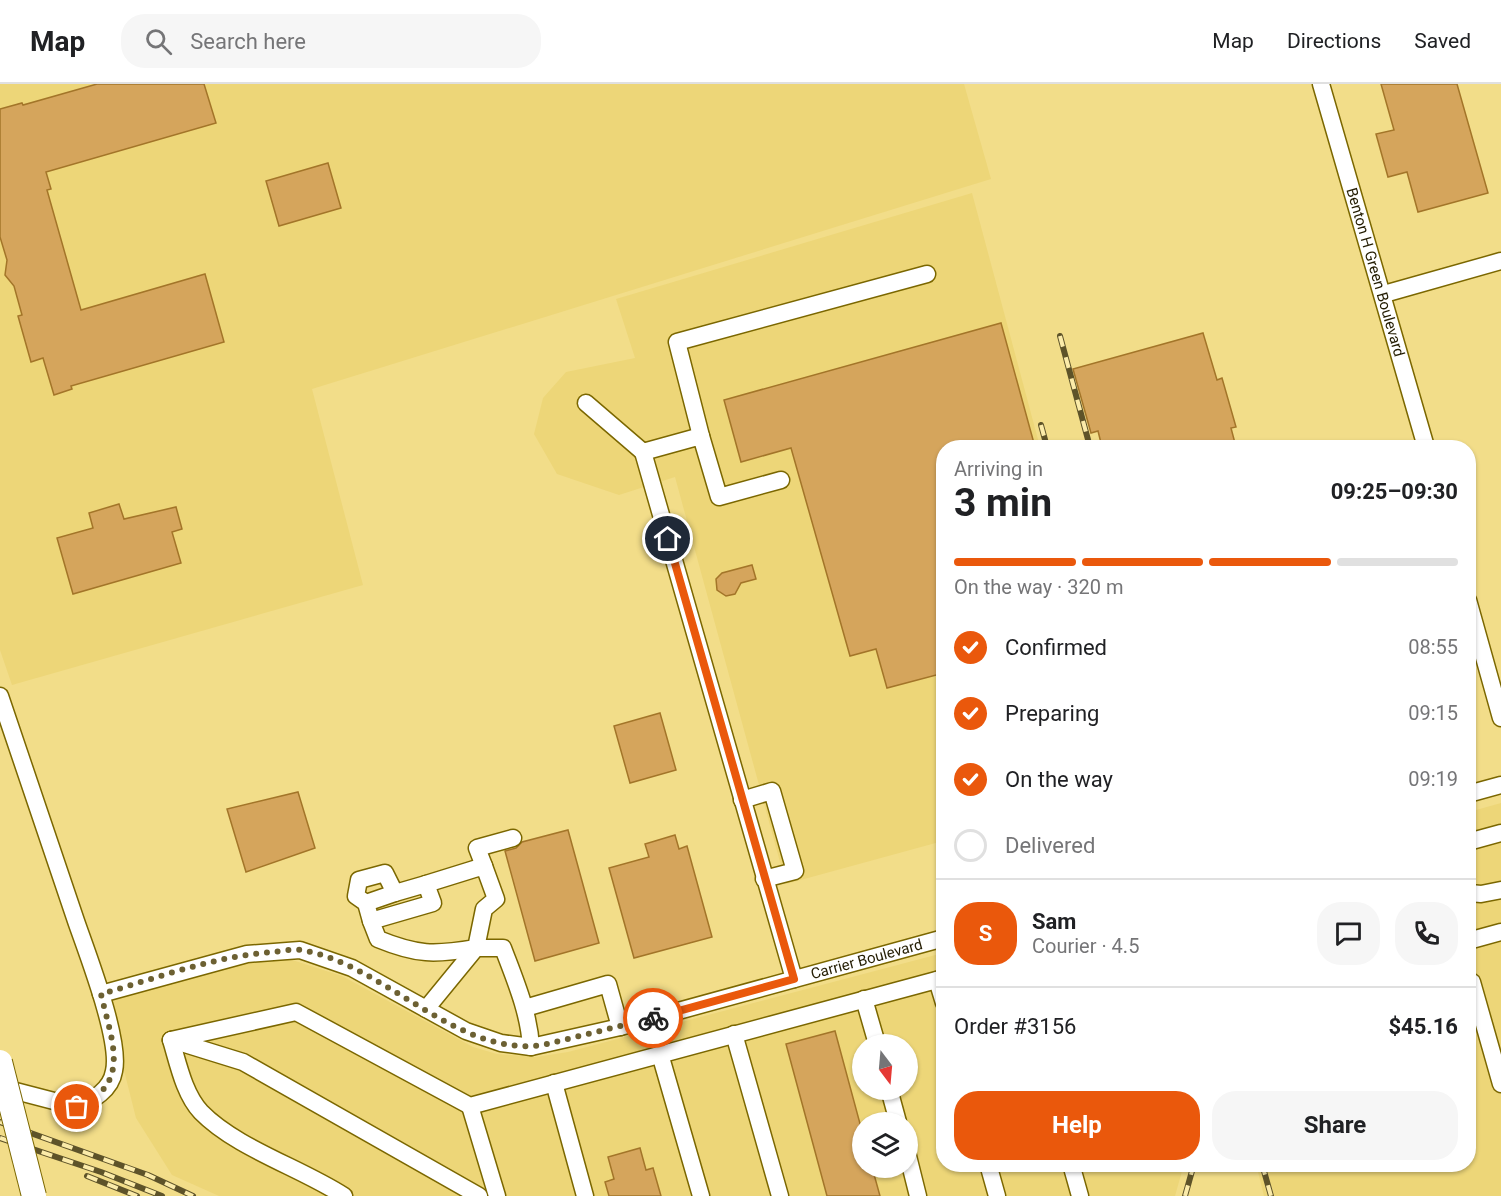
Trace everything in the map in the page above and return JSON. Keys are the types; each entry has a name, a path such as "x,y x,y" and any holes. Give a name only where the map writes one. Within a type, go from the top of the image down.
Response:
{"highway":[{"path":"0,1062 34,1196"}],"street":[{"name":"Benton H Green Boulevard","path":"1322,91 1384,294 1424,440"},
{"path":"1384,294 1501,261"},
{"path":"781,480 719,497 677,342 927,274"},
{"path":"586,403 643,452 794,979"},
{"path":"643,452 701,436"},
{"path":"1476,628 1501,717"},
{"path":"0,696 101,994 114,1053 115,1070 109,1084 99,1095 77,1107 0,1087"},
{"path":"1476,792 1501,785"},
{"path":"742,800 772,791 790,853 795,871 764,879"},
{"path":"1476,840 1501,833"},
{"path":"426,1009 476,948 484,909 496,899 477,848 513,838"},
{"path":"366,903 484,866"},
{"path":"395,893 385,873 359,880 356,896 366,903 378,939 408,951 447,953 476,948 503,948 525,1008 531,1047"},
{"path":"371,921 433,903 426,884"},
{"path":"1476,894 1501,890"},
{"path":"1476,939 1501,932"},
{"name":"Carrier Boulevard","path":"101,994 247,954 300,950 352,968 466,1031 501,1043 531,1047 620,1027 936,940"},
{"path":"171,1040 296,1012 470,1106 936,980"},
{"path":"525,1008 608,984 620,1027"},
{"path":"1476,996 1501,1084"},
{"path":"864,999 874,1034"},
{"path":"734,1034 780,1196"},
{"path":"171,1040 184,1081 201,1111 240,1140 344,1196"},
{"path":"171,1040 243,1062 479,1196"},
{"path":"660,1054 701,1196"},
{"path":"554,1083 585,1196"},
{"path":"470,1106 497,1196"},
{"path":"990,1172 997,1196"},
{"path":"1073,1172 1080,1196"},
{"path":"914,1178 918,1196"}],"shaded area":[{"path":"0,84 964,84 991,179 312,389 363,585 12,685 0,650"},
{"path":"972,193 1038,440 936,440 936,843 786,884 675,477 619,495 557,474 534,434 543,398 566,372 635,358 616,299"},
{"path":"1501,803 1501,1196 1264,1196 1258,1172 1476,1172 1476,810"},
{"path":"936,955 936,1172 1182,1172 1175,1196 219,1196 172,1175 136,1118 105,995 253,961 286,958 342,976 473,1047 497,1054 536,1057 568,1052"}],"building":[{"path":"97,84 204,84 216,123 46,172 51,189 47,190 81,310 205,274 224,342 71,386 72,389 54,395 43,358 31,362 18,316 22,315 14,286 5,275 7,260 0,237 0,109 22,103 23,105"},
{"path":"1381,84 1457,84 1488,193 1418,212 1407,172 1388,177 1376,134 1394,130"},
{"path":"328,163 341,208 279,226 266,181"},
{"path":"1001,323 1033,440 936,440 936,675 887,688 876,649 850,656 791,448 741,462 724,400"},
{"path":"1203,333 1217,380 1222,378 1236,427 1231,428 1234,440 1100,440 1098,431 1091,433 1073,369"},
{"path":"119,504 124,519 176,507 182,529 172,532 181,563 73,594 57,538 93,528 89,513"},
{"path":"752,565 756,579 741,583 735,594 726,596 717,590 716,579 722,573"},
{"path":"660,713 676,770 630,783 614,726"},
{"path":"298,792 315,848 246,872 227,809"},
{"path":"568,830 599,943 535,961 505,851 516,848 522,842"},
{"path":"675,835 679,849 687,846 712,937 634,958 609,868 649,857 645,844"},
{"path":"835,1031 857,1112 852,1112 852,1178 875,1178 880,1196 827,1196 786,1044"},
{"path":"640,1148 646,1170 653,1168 661,1196 609,1196 605,1182 614,1179 608,1157"}],"railway":[{"path":"1060,336 1088,440"},
{"path":"1041,425 1045,440"},
{"path":"0,1122 148,1175 193,1196"},
{"path":"0,1138 101,1172 162,1196"},
{"path":"1185,1196 1192,1172"},
{"path":"1264,1172 1271,1196"},
{"path":"87,1176 137,1196"}],"way so far":[{"path":"77,1107 90,1102 99,1095 109,1084 115,1070 114,1053 101,994 247,954 300,950 352,968 466,1031 501,1043 531,1047 653,1018"}],"route":[{"path":"653,1018 794,979 668,539"}]}
